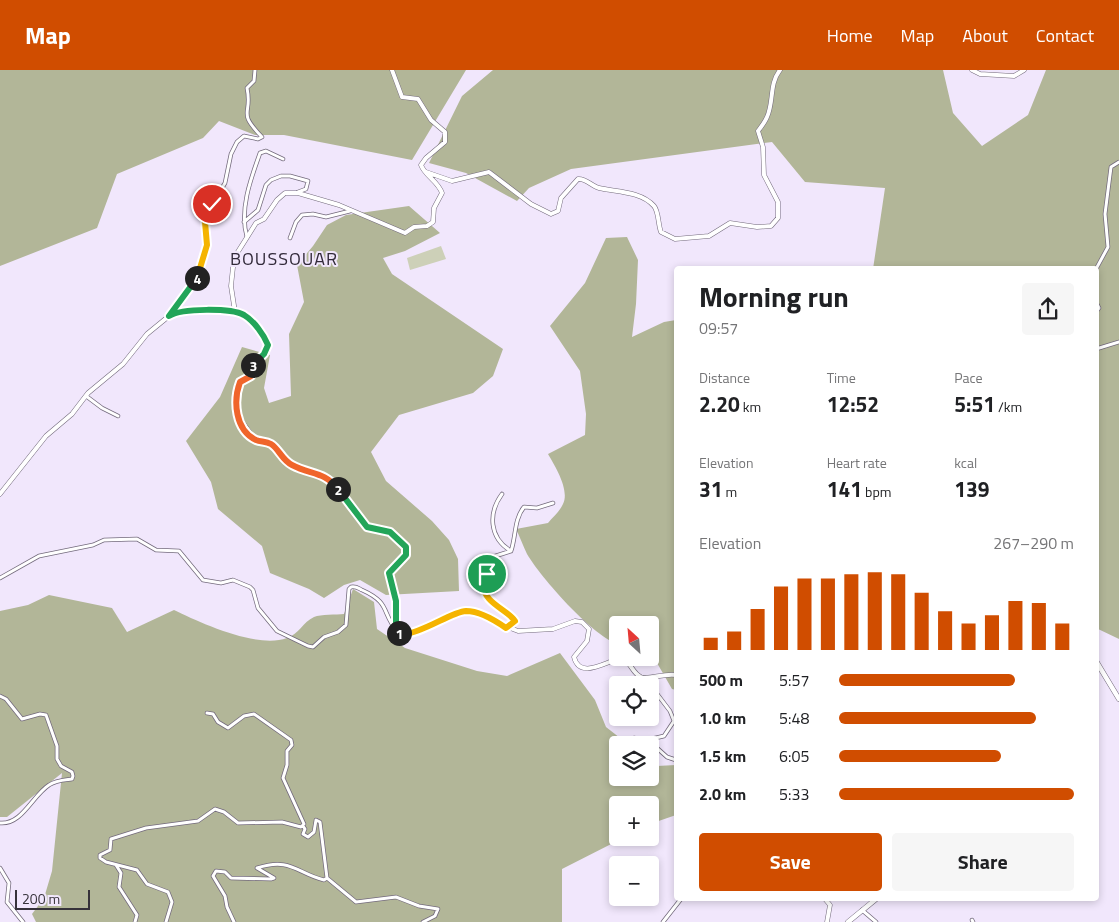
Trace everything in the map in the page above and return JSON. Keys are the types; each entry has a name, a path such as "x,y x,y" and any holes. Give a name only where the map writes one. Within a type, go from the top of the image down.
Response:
{"main road":[{"path":"1099,664 1119,698"},
{"path":"848,922 873,901"}],"street":[{"path":"0,494 43,440 72,414 86,396 123,364 147,334 169,316 197,279 207,245 205,222 224,183 231,154 237,142 244,136 258,139 262,137 251,127 246,114 247,88 254,81 256,70"},
{"path":"295,193 362,213 405,233 414,227 431,225 434,219 434,208 442,193 437,182 422,168 423,162 445,142 445,132 430,120 418,98 402,97 392,70"},
{"path":"426,172 452,181 489,172 532,204 551,214 558,211 561,198 578,179 582,179 597,188 629,193 650,203 656,209 661,232 675,239 709,236 730,223 757,227 771,226 778,218 778,202 764,174 763,148 758,131 767,117 776,76 780,70"},
{"path":"972,70 980,74 1014,76 1024,70"},
{"path":"248,238 244,223 251,181 260,153 266,150 283,160"},
{"path":"1098,266 1108,247 1105,214 1108,176 1111,166 1119,162"},
{"path":"235,312 231,286 234,258 256,223 264,219 280,195 304,191 308,181 290,176 274,178 266,185 258,210 248,216 244,223"},
{"path":"290,238 296,222 302,216 313,214 326,217 350,210"},
{"path":"169,316 181,312 208,310 235,312 246,316 253,323 268,345 264,354 254,364 251,376 240,382 236,402 238,418 252,436 272,445 287,463 322,475 332,481 367,527 385,529 404,542 406,555 390,570 388,576 396,601 396,625 399,633"},
{"path":"1099,348 1119,342"},
{"path":"86,396 102,408 118,416"},
{"path":"502,494 492,511 493,524 500,543 511,551"},
{"path":"511,551 521,509 524,507 537,508 553,503"},
{"path":"0,578 40,556 93,545 104,540 137,539 156,550 179,551 203,580 221,583 233,580 250,587 253,590 258,608 277,631 308,646 314,647 324,637 338,632 346,625 349,589 357,587 368,592 381,602 394,628 402,635 423,630 459,613 468,611 493,620 506,628 518,631 553,629 569,622 582,622 589,629 589,636 574,657 579,666 584,669 593,668 622,658 630,664 634,672 641,676"},
{"path":"506,628 515,621 493,603 484,586 487,578 486,560 511,551"},
{"path":"653,676 661,674 674,675"},
{"path":"0,696 6,699 22,719 40,714 46,716 57,746 57,759 61,766 73,776 72,779 55,781 48,785 17,819 10,823 0,823"},
{"path":"659,696 670,711 674,721 664,736 659,737"},
{"path":"207,713 213,714 218,722 228,728 244,716 254,714 291,740 292,745 287,751 287,765 282,774 283,781 292,796 305,829 303,834 308,837 314,832 316,820 320,822 327,878 356,902 396,897 419,906 438,909 435,916 423,922"},
{"path":"659,748 667,756 674,759"},
{"path":"166,922 172,902 168,892 147,884 137,870 106,862 100,856 110,850 112,839 146,828 201,820 214,809 224,812 238,823 282,822 303,826"},
{"path":"116,864 121,873 119,887 137,914 135,922"},
{"path":"234,922 227,907 225,896 213,876 216,871 225,872 231,878 271,879 274,878 257,868 274,864 290,865 318,878 324,880 327,878"},
{"path":"0,868 10,885 7,902 23,922"},
{"path":"663,922 679,901"},
{"path":"827,901 830,904 827,922"},
{"path":"862,910 876,922"}],"green space":[{"path":"0,70 466,70 412,160 284,135 255,135 219,121 203,138 117,174 97,228 0,266"},
{"path":"493,70 943,70 953,113 982,146 1028,115 1046,70 1119,70 1119,639 1099,629 1099,266 873,266 885,188 805,182 772,142 571,169 529,188 517,201 466,173 429,163 462,96"},
{"path":"409,206 440,233 405,251 383,258 392,274 503,349 493,376 473,393 399,415 371,452 386,481 432,521 449,540 458,559 459,591 386,595 360,580 344,585 324,598 309,589 270,573 262,546 218,509 211,482 186,441 220,397 242,347 270,355 264,388 269,403 291,396 289,334 304,302 297,265 327,225 346,215"},
{"path":"627,237 638,260 632,337 664,322 674,320 674,690 659,666 659,616 609,616 609,640 606,638 581,618 555,591 527,554 516,529 548,523 560,509 565,498 565,492 558,471 548,454 585,435 586,414 580,371 550,326 585,283 606,238"},
{"path":"441,246 446,259 410,270 407,258"},
{"path":"353,589 374,602 377,629 405,648 477,671 507,676 560,653 595,700 606,727 618,736 609,736 609,786 659,786 659,766 674,765 674,816 659,821 659,796 609,796 609,845 562,869 562,922 36,922 32,914 44,898 52,871 62,773 7,817 0,817 0,611 28,605 49,595 112,608 127,632 174,610 229,633 260,640 287,638 314,617 344,614"}],"district":[{"name":"BOUSSOUAR","path":"284,259"}],"route":[{"path":"212,204 205,222 207,245 199,266 197,279 169,316 181,312 233,311 246,316 261,333 268,345 267,349 256,360 251,376 240,382 238,388 236,413 245,429 256,440 272,445 287,463 305,471 322,475 332,481 367,527 371,529 385,529 404,542 406,555 390,570 388,576 396,601 396,628 402,635 423,630 459,613 468,611 493,620 506,628 512,624 515,621 512,617 493,603 487,594 484,586 487,574"}]}
